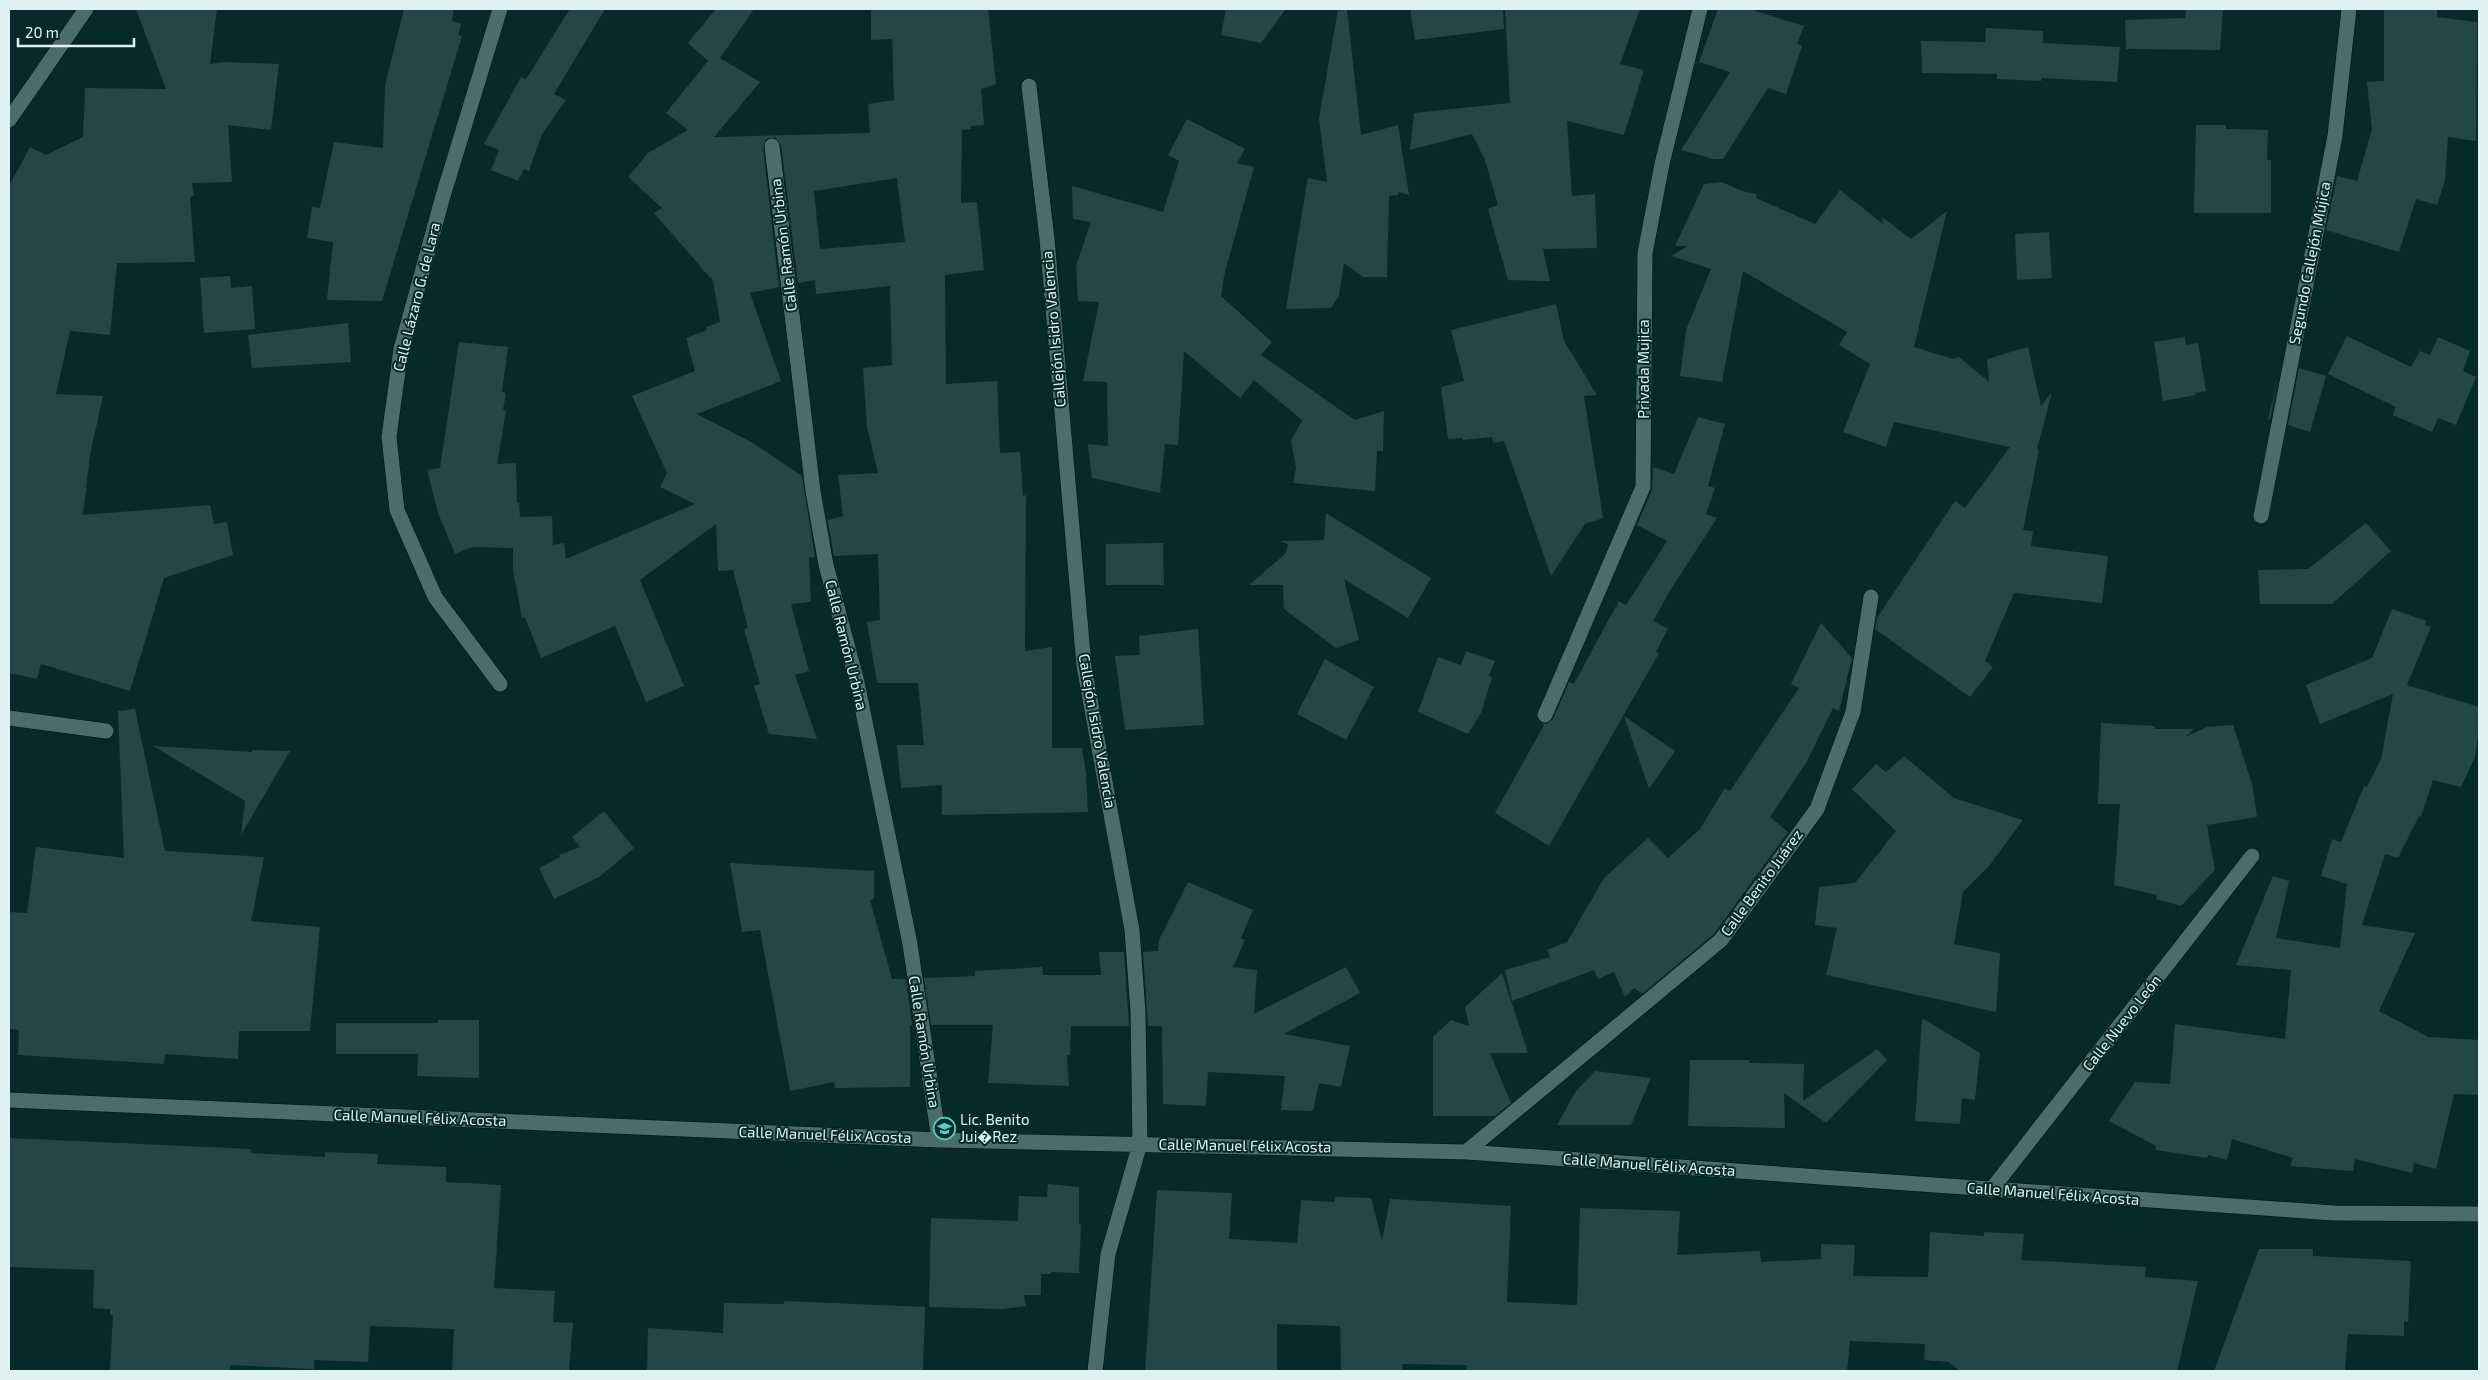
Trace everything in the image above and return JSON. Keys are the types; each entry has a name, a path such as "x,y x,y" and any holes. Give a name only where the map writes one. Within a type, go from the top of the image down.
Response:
{"street":[{"path":"9,120 86,9"},
{"name":"Calle Lázaro G. de Lara","path":"500,9 443,196 401,349 389,437 397,510 436,597 500,684"},
{"name":"Privada Mujica","path":"1545,715 1643,487 1645,253 1662,164 1700,9"},
{"name":"Segundo Callejón Mújica","path":"2261,516 2335,136 2349,9"},
{"name":"Callejón Isidro Valencia","path":"1029,86 1046,239 1084,666 1132,930 1138,1012 1140,1144 1108,1254 1095,1371"},
{"name":"Calle Ramón Urbina","path":"772,146 813,491 826,565 857,682 910,944 939,1140"},
{"name":"Calle Benito Juárez","path":"1466,1152 1721,940 1817,810 1854,712 1871,597"},
{"path":"9,718 106,731"},
{"name":"Calle Nuevo León","path":"1991,1190 2252,856"},
{"name":"Calle Manuel Félix Acosta","path":"9,1100 939,1140 1466,1152 2334,1213 2479,1214"}],"building":[{"path":"136,9 217,9 210,64 224,62 279,64 271,130 228,125 232,182 192,183 194,196 190,197 195,262 117,263 110,335 70,331 56,394 103,396 90,455 83,515 210,505 214,524 227,522 233,555 164,578 130,691 41,664 37,679 9,673 9,186 30,147 46,155 83,137 85,88 166,89"},
{"path":"404,9 454,9 452,21 461,24 458,35 462,36 382,301 327,300 333,242 307,238 312,207 320,208 334,142 383,148 385,86"},
{"path":"570,9 605,9 554,94 566,100 542,134 529,171 524,169 518,181 491,170 499,150 484,144 521,77 526,79"},
{"path":"716,9 754,9 720,58 760,82 714,137 870,133 868,104 894,100 892,39 871,40 871,9 988,9 996,84 981,89 984,125 971,126 971,129 962,130 961,203 977,202 984,270 945,275 946,384 997,381 1000,453 1020,452 1023,496 1026,495 1025,651 1052,647 1052,748 1082,748 1086,774 1088,812 942,815 942,785 901,788 897,745 924,745 918,683 877,683 867,622 880,620 878,554 834,556 827,517 828,520 843,516 838,475 878,473 867,427 863,368 892,365 890,286 816,294 815,280 798,283 781,145 775,137 766,139 763,147 779,287 750,293 781,381 697,414 753,443 802,476 815,557 809,558 811,602 791,604 809,671 795,675 817,739 769,734 754,686 760,684 744,629 748,628 733,570 718,571 716,524 640,580 684,686 646,702 615,626 541,658 525,617 522,618 513,570 513,548 472,547 455,554 438,513 427,470 440,468 459,342 508,347 502,392 506,393 503,410 506,410 497,464 516,463 517,503 519,503 520,517 552,516 553,545 564,543 566,559 695,504 660,487 667,473 632,396 695,371 686,338 707,330 706,327 720,322 713,281 654,213 662,208 628,177 648,153 688,130 666,113 708,61 688,43","holes":["897,178 905,242 820,249 814,191"]},
{"path":"1226,9 1286,9 1261,43 1221,35"},
{"path":"1338,9 1347,9 1361,135 1398,125 1409,195 1398,192 1398,195 1389,196 1387,277 1363,277 1344,263 1339,296 1331,308 1286,309 1308,178 1327,182 1319,119"},
{"path":"1410,9 1503,9 1504,29 1415,40"},
{"path":"1505,9 1640,9 1620,64 1644,70 1624,135 1567,121 1572,196 1595,194 1597,248 1543,249 1550,281 1508,280 1488,209 1498,205 1485,160 1472,134 1410,150 1414,113 1510,103"},
{"path":"1718,9 1749,9 1804,26 1797,44 1802,46 1786,94 1768,88 1723,159 1713,159 1681,150 1730,72 1699,62"},
{"path":"2186,9 2223,9 2220,50 2126,49 2125,20 2185,18"},
{"path":"2384,9 2437,9 2437,17 2477,22 2476,141 2448,137 2445,180 2437,205 2416,199 2399,252 2326,230 2337,176 2357,181 2372,129 2367,82 2384,81"},
{"path":"1986,28 2043,31 2043,43 2120,47 2117,82 2041,78 2041,81 1997,79 1997,74 1922,73 1921,41 1985,42"},
{"path":"1187,119 1245,149 1237,163 1254,167 1224,276 1221,296 1272,342 1261,355 1355,420 1384,411 1383,451 1377,451 1375,491 1293,483 1296,468 1291,441 1302,420 1254,380 1240,398 1184,351 1178,445 1165,444 1160,493 1092,478 1088,444 1108,446 1107,382 1083,381 1099,302 1078,301 1076,266 1091,222 1073,219 1072,186 1163,212 1179,161 1168,155"},
{"path":"2196,125 2226,125 2226,129 2268,130 2267,160 2271,160 2271,213 2194,213"},
{"path":"1722,182 1742,191 1757,194 1756,198 1815,224 1840,190 1883,224 1882,217 1911,239 1947,211 1914,347 1953,359 1959,357 1989,382 1987,359 2028,347 2041,406 2052,392 2037,449 2039,450 2023,530 2033,531 2031,546 2108,556 2102,603 2014,593 1985,661 1993,667 1970,697 1875,629 1877,618 1955,501 1965,508 2010,447 1894,422 1886,447 1843,432 1870,364 1839,345 1847,332 1743,271 1722,382 1680,376 1686,330 1711,269 1671,256 1688,246 1675,246 1704,184"},
{"path":"2049,232 2052,278 2017,280 2015,234"},
{"path":"230,276 231,288 252,286 255,329 204,333 200,278"},
{"path":"1556,304 1564,341 1597,395 1584,396 1603,518 1585,524 1551,576 1504,441 1493,443 1492,437 1463,440 1463,438 1448,439 1441,387 1464,381 1451,330"},
{"path":"348,323 351,362 252,368 248,335"},
{"path":"2347,336 2411,367 2420,351 2430,355 2438,337 2470,351 2463,371 2476,377 2456,425 2438,418 2432,432 2393,415 2396,407 2328,374"},
{"path":"2185,337 2186,345 2198,343 2206,391 2195,393 2196,395 2163,401 2154,342"},
{"path":"2299,368 2326,376 2310,432 2288,425"},
{"path":"2278,378 2270,420 2268,419"},
{"path":"1698,417 1725,424 1708,486 1715,488 1706,514 1717,518 1671,589 1653,621 1668,629 1656,652 1659,653 1549,846 1495,813 1544,725 1541,723 1547,724 1553,719 1569,682 1574,684 1616,606 1617,608 1618,601 1626,605 1667,541 1637,525 1652,490 1653,467 1674,474"},
{"path":"1326,513 1431,578 1408,618 1344,579 1359,640 1336,648 1284,609 1283,585 1249,585 1285,554 1288,545 1281,541 1324,540"},
{"path":"2366,523 2391,551 2332,604 2260,604 2258,570 2308,569"},
{"path":"1163,543 1164,585 1106,585 1106,544"},
{"path":"2392,609 2426,621 2425,625 2431,627 2407,685 2479,707 2479,727 2475,757 2461,787 2433,780 2421,817 2419,816 2398,858 2385,854 2362,925 2415,933 2379,1011 2428,1037 2479,1040 2479,1095 2454,1094 2436,1169 2414,1163 2412,1173 2355,1159 2353,1171 2290,1166 2293,1158 2232,1139 2227,1160 2208,1155 2207,1158 2156,1150 2156,1146 2109,1121 2135,1082 2170,1084 2175,1024 2285,1039 2291,970 2236,965 2273,876 2289,881 2276,938 2340,948 2347,884 2321,876 2332,839 2341,842 2364,786 2367,787 2381,759 2393,694 2320,724 2306,685 2372,658"},
{"path":"1821,623 1852,658 1839,711 1833,708 1807,761 1770,817 1788,832 1714,934 1642,994 1634,988 1625,997 1614,972 1598,979 1594,970 1512,1001 1505,970 1550,957 1547,950 1567,942 1604,878 1648,838 1668,858 1700,829 1725,788 1730,791 1799,688 1791,684"},
{"path":"1198,629 1204,725 1125,730 1115,656 1140,655 1139,636"},
{"path":"1466,651 1495,661 1489,676 1492,677 1481,713 1468,734 1418,712 1438,657 1461,665"},
{"path":"1325,659 1374,687 1346,740 1297,714"},
{"path":"135,709 165,851 264,857 251,921 320,927 310,1031 239,1031 238,1059 165,1054 164,1064 18,1055 19,1030 9,1029 9,912 27,913 36,847 124,858 118,711"},
{"path":"1624,716 1675,751 1649,789"},
{"path":"2101,723 2155,726 2155,729 2194,729 2185,737 2207,727 2233,725 2252,784 2257,817 2207,825 2215,870 2181,906 2156,899 2157,895 2114,885 2120,804 2098,804"},
{"path":"153,746 252,752 252,750 290,751 241,835 245,801"},
{"path":"1904,756 1954,798 2023,820 1989,866 1963,892 1954,944 2000,953 1996,1012 1826,975 1837,928 1815,925 1819,887 1855,883 1896,831 1852,789 1876,764 1886,772"},
{"path":"604,811 634,848 599,877 554,899 539,868 560,857 559,855 580,847 572,837"},
{"path":"730,863 874,871 874,899 870,900 892,979 906,979 912,1025 910,1025 910,1087 835,1088 834,1082 790,1091 760,930 742,932"},
{"path":"1188,882 1253,910 1241,938 1245,940 1233,967 1257,970 1254,1014 1346,967 1360,993 1284,1034 1350,1046 1341,1087 1319,1083 1313,1111 1281,1110 1285,1076 1208,1072 1206,1106 1163,1104 1162,1026 1148,1026 1143,952 1158,951 1159,940"},
{"path":"1099,952 1124,952 1129,1026 1071,1026 1070,1055 1067,1055 1069,1086 988,1083 993,1025 931,1025 924,978 975,976 975,971 1042,967 1043,975 1101,975"},
{"path":"1502,973 1528,1053 1490,1053 1511,1103 1495,1116 1433,1116 1433,1037 1451,1020 1469,1026 1465,1007"},
{"path":"1922,1018 1980,1053 1975,1100 1962,1098 1960,1124 1915,1121"},
{"path":"438,1020 479,1020 479,1078 417,1076 418,1054 336,1054 336,1023 438,1023"},
{"path":"1877,1049 1887,1060 1826,1123 1784,1093 1785,1128 1688,1126 1690,1060 1749,1060 1749,1063 1804,1064 1803,1101"},
{"path":"1595,1071 1651,1078 1631,1125 1557,1125 1576,1091"},
{"path":"9,1138 251,1149 251,1153 325,1157 325,1152 378,1154 377,1164 446,1167 446,1182 501,1185 494,1288 555,1291 553,1322 573,1323 569,1371 452,1371 454,1329 370,1326 368,1362 314,1360 314,1369 230,1365 230,1371 110,1371 113,1315 110,1315 110,1309 93,1308 94,1270 9,1267"},
{"path":"1048,1184 1079,1187 1079,1224 1081,1224 1079,1273 1051,1272 1051,1274 1041,1274 1041,1295 1024,1295 1026,1306 1003,1309 929,1307 931,1218 1018,1221 1019,1196 1047,1197"},
{"path":"1157,1190 1232,1193 1229,1239 1297,1243 1301,1200 1335,1202 1335,1197 1371,1198 1382,1241 1390,1199 1511,1206 1507,1302 1577,1305 1580,1208 1680,1211 1677,1255 1760,1251 1761,1262 1821,1259 1821,1244 1855,1245 1853,1276 1928,1277 1930,1232 1984,1236 1984,1232 2024,1234 2021,1260 2146,1267 2145,1277 2198,1281 2177,1371 1960,1371 1949,1362 1924,1360 1925,1344 1850,1341 1847,1371 1467,1371 1467,1365 1402,1364 1403,1371 1341,1371 1340,1326 1277,1324 1277,1371 1145,1371"},
{"path":"2259,1249 2313,1249 2313,1256 2411,1261 2408,1322 2404,1321 2404,1336 2348,1334 2345,1371 2214,1371"},
{"path":"784,1301 925,1307 923,1371 647,1371 648,1328 723,1333 724,1303 784,1304"}],"place":[{"name":"Lic. Benito Jui�Rez","path":"944,1129"}]}
